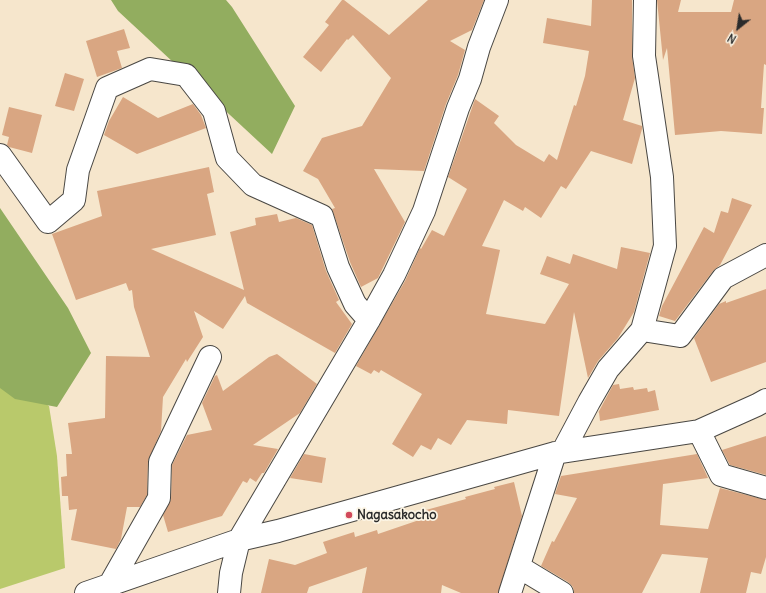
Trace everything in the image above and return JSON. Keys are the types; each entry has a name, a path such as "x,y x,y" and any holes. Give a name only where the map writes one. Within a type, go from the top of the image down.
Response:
{"street":[{"path":"229,593 231,573 239,540 394,275 424,211 458,108 470,79 479,47 497,0"},
{"path":"510,593 559,452 608,369 642,330 665,246 662,177 644,56 645,0"},
{"path":"0,155 48,222 74,200 78,170 107,88 150,69 186,75 214,111 226,158 253,184 322,216 338,267 355,304 368,320"},
{"path":"642,330 680,336 723,278 766,254"},
{"path":"109,586 159,498 160,462 210,357"},
{"path":"86,593 239,540 278,531 559,452 699,431 757,406 766,400"},
{"path":"699,431 721,475 766,488"},
{"path":"519,567 562,593"}],"green space":[{"path":"111,0 226,0 232,7 295,106 272,154 118,11"},
{"path":"0,208 68,308 91,353 57,407 15,399 0,388"},
{"path":"0,373 49,406 57,456 65,568 0,589"}],"building":[{"path":"342,0 389,35 428,0 484,0 472,30 450,41 465,50 458,75 446,104 424,171 374,169 405,222 378,278 361,287 350,262 332,209 335,208 318,179 303,171 322,138 362,126 391,78 353,35 348,40 347,39 321,72 303,57 329,25 325,22"},
{"path":"592,0 632,0 632,56 635,78 623,120 642,126 642,129 632,164 591,151 566,189 561,186 541,218 525,207 523,211 504,200 482,246 500,250 486,314 545,324 569,284 540,274 547,256 570,264 573,254 617,269 621,247 650,253 634,312 618,338 598,361 588,378 574,312 559,416 508,410 507,424 467,420 451,445 438,438 431,450 421,445 413,457 392,444 422,394 381,370 379,373 374,370 371,374 356,366 405,281 420,248 421,249 432,230 444,236 467,189 448,177 475,99 499,116 494,123 516,145 544,162 549,154 557,160 574,105 576,106 585,76 589,51 543,43 547,18 591,26"},
{"path":"657,0 681,0 678,12 731,12 734,0 766,0 766,65 764,64 761,108 764,108 762,134 721,131 675,135 667,48 663,60"},
{"path":"124,29 130,48 117,51 122,68 97,77 86,41"},
{"path":"65,73 84,79 74,111 55,106"},
{"path":"123,97 158,118 193,104 201,115 206,128 137,154 104,135 109,121"},
{"path":"9,107 42,115 32,153 9,147 7,145 9,137 2,135"},
{"path":"209,167 214,192 207,194 216,235 151,249 244,290 230,232 256,225 255,218 277,214 279,222 296,218 312,225 326,271 339,300 336,302 352,324 335,353 247,303 245,296 223,329 194,311 203,337 187,362 186,359 163,397 161,431 148,461 147,495 140,507 127,507 121,539 116,549 71,540 77,509 69,510 68,496 62,496 61,477 67,476 66,454 72,454 68,423 105,418 106,356 150,357 134,307 132,290 129,291 126,283 76,300 52,234 102,216 97,191"},
{"path":"732,198 752,205 720,265 713,271 675,321 659,316 662,306 704,227 714,233 721,211 728,213"},
{"path":"766,289 766,362 711,382 694,338 719,304"},
{"path":"277,354 317,384 300,413 253,445 278,449 264,473 262,473 256,482 250,478 247,483 243,481 222,516 168,532 163,515 171,499 172,465 187,435 212,430 202,403 215,376 217,375 223,391 269,357"},
{"path":"619,384 620,389 633,387 634,390 647,388 648,392 655,390 659,410 600,421 599,412 598,413 613,385"},
{"path":"766,436 766,475 730,465 722,450"},
{"path":"304,454 326,458 322,483 290,478"},
{"path":"697,454 708,478 663,484 660,525 708,529 720,488 766,500 766,557 761,574 751,572 746,593 700,593 708,558 662,554 642,593 574,593 573,587 568,582 541,566 552,541 554,542 577,498 555,494 561,476"},
{"path":"514,482 522,516 498,593 461,593 442,585 441,593 362,593 367,567 309,587 307,593 261,593 269,559 295,565 327,553 323,542 354,532 355,537 377,530 378,534 428,517 426,510 466,499 465,497"}],"place":[{"name":"Nagasakocho","path":"349,515"}]}
